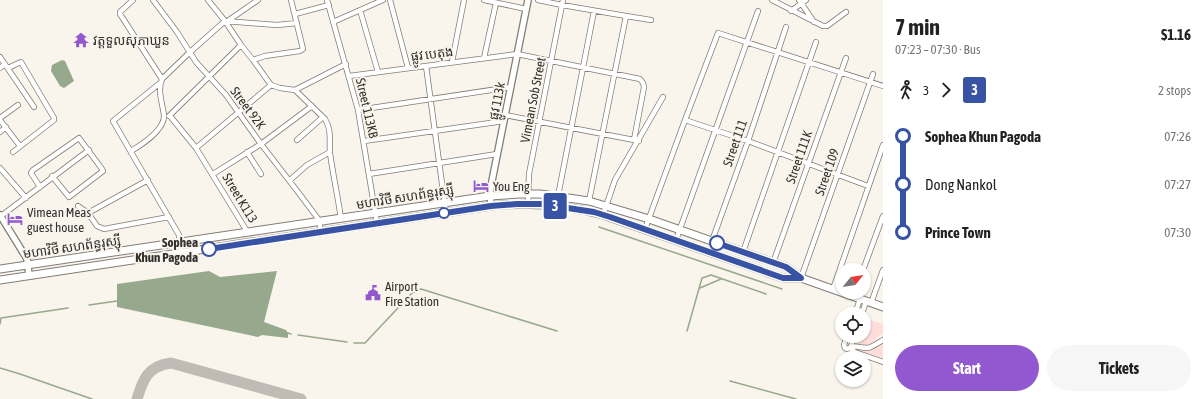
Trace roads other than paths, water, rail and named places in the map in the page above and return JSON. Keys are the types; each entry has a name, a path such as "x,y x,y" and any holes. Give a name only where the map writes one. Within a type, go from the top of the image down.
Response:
{"highway":[{"name":"មហាវិថី សហព័ន្ធរុស្ស៊ី","path":"0,269 490,196 528,194 558,196 606,205 773,262 786,267 801,278 833,289"},
{"name":"មហាវិថី សហព័ន្ធរុស្ស៊ី","path":"0,280 491,206 528,204 556,206 603,215 783,278 801,278"},
{"name":"មហាវិថី សហព័ន្ធរុស្ស៊ី","path":"863,299 883,307"}],"street":[{"path":"131,151 156,133 164,118 160,99 161,81 120,14 120,12 134,0"},
{"name":"Street 92K","path":"153,0 177,32 189,53 209,78 226,95 319,220 321,232"},
{"path":"208,0 227,20 241,45 254,60 271,85 295,90 346,64"},
{"path":"181,253 179,235 113,121 161,81 189,53 227,20 258,0"},
{"path":"254,60 265,56 300,51 302,49 291,0"},
{"path":"333,22 383,0"},
{"path":"390,0 408,68"},
{"path":"452,62 464,0"},
{"path":"484,0 526,9"},
{"name":"ផ្លូវ 113k","path":"491,206 490,191 528,0"},
{"path":"538,0 652,20"},
{"path":"772,0 823,26 827,26 846,12"},
{"path":"791,11 802,1 815,22"},
{"path":"295,14 328,2"},
{"name":"Street 113KB","path":"328,2 358,110 377,223"},
{"path":"484,58 496,3"},
{"name":"Vimean Sob Street","path":"528,204 529,174 552,62 562,3"},
{"path":"360,10 378,72"},
{"path":"558,196 594,11"},
{"path":"676,240 758,11"},
{"path":"589,201 626,16"},
{"path":"227,20 277,25 297,23"},
{"name":"Street 111","path":"712,241 748,141 786,27"},
{"path":"645,229 718,33 883,86"},
{"path":"744,252 816,42"},
{"path":"164,118 170,116 241,45"},
{"name":"ផ្លូវ បេតុង","path":"349,76 517,54 614,74 640,80 643,83 644,87 636,140"},
{"path":"0,57 34,107"},
{"name":"Street 111K","path":"773,262 846,58"},
{"path":"0,68 21,62 54,118 54,120 13,152"},
{"path":"426,66 446,213"},
{"name":"Street 109","path":"801,278 873,74"},
{"path":"196,148 271,85"},
{"path":"358,110 511,87"},
{"path":"295,90 323,117 328,124 330,130 330,152 341,219"},
{"path":"603,215 615,180 636,140 663,97"},
{"path":"18,105 0,119 20,146"},
{"path":"213,174 261,144 312,106"},
{"path":"505,115 636,140"},
{"name":"Street K113","path":"170,116 196,148 248,233"},
{"path":"297,140 323,117"},
{"path":"685,120 748,141 868,186"},
{"path":"364,141 504,121"},
{"path":"0,132 6,127"},
{"path":"40,187 31,173 35,168 77,138 81,139 103,172 68,197 52,176"},
{"path":"833,289 883,145"},
{"path":"29,276 27,259 0,216 89,150"},
{"path":"247,152 261,174"},
{"path":"290,180 307,165 330,152"},
{"path":"369,174 497,154"},
{"path":"0,168 26,198"},
{"path":"88,213 148,180"},
{"path":"78,206 88,213 98,226 104,229 169,217"},
{"path":"866,263 883,216"},
{"path":"871,285 883,270"},
{"path":"851,346 867,349 875,346 883,340"},
{"path":"850,343 855,352 883,362"}],"waterway":[{"path":"599,227 782,289"},
{"path":"687,331 702,278 711,275 766,294"},
{"path":"700,288 721,279"},
{"path":"354,343 365,343 412,293 421,289 557,331"},
{"path":"89,305 117,301"},
{"path":"0,324 1,318 68,308"},
{"path":"298,335 347,342"},
{"path":"0,368 92,399"},
{"path":"730,381 796,399"}],"place":[{"name":"វត្តទួលសុភាឃួន","path":"81,40"},
{"name":"You Eng","path":"481,186"},
{"name":"Vimean Meas guest house","path":"15,219"},
{"name":"Sophea Khun Pagoda","path":"209,249"},
{"name":"Airport Fire Station","path":"373,293"}]}
